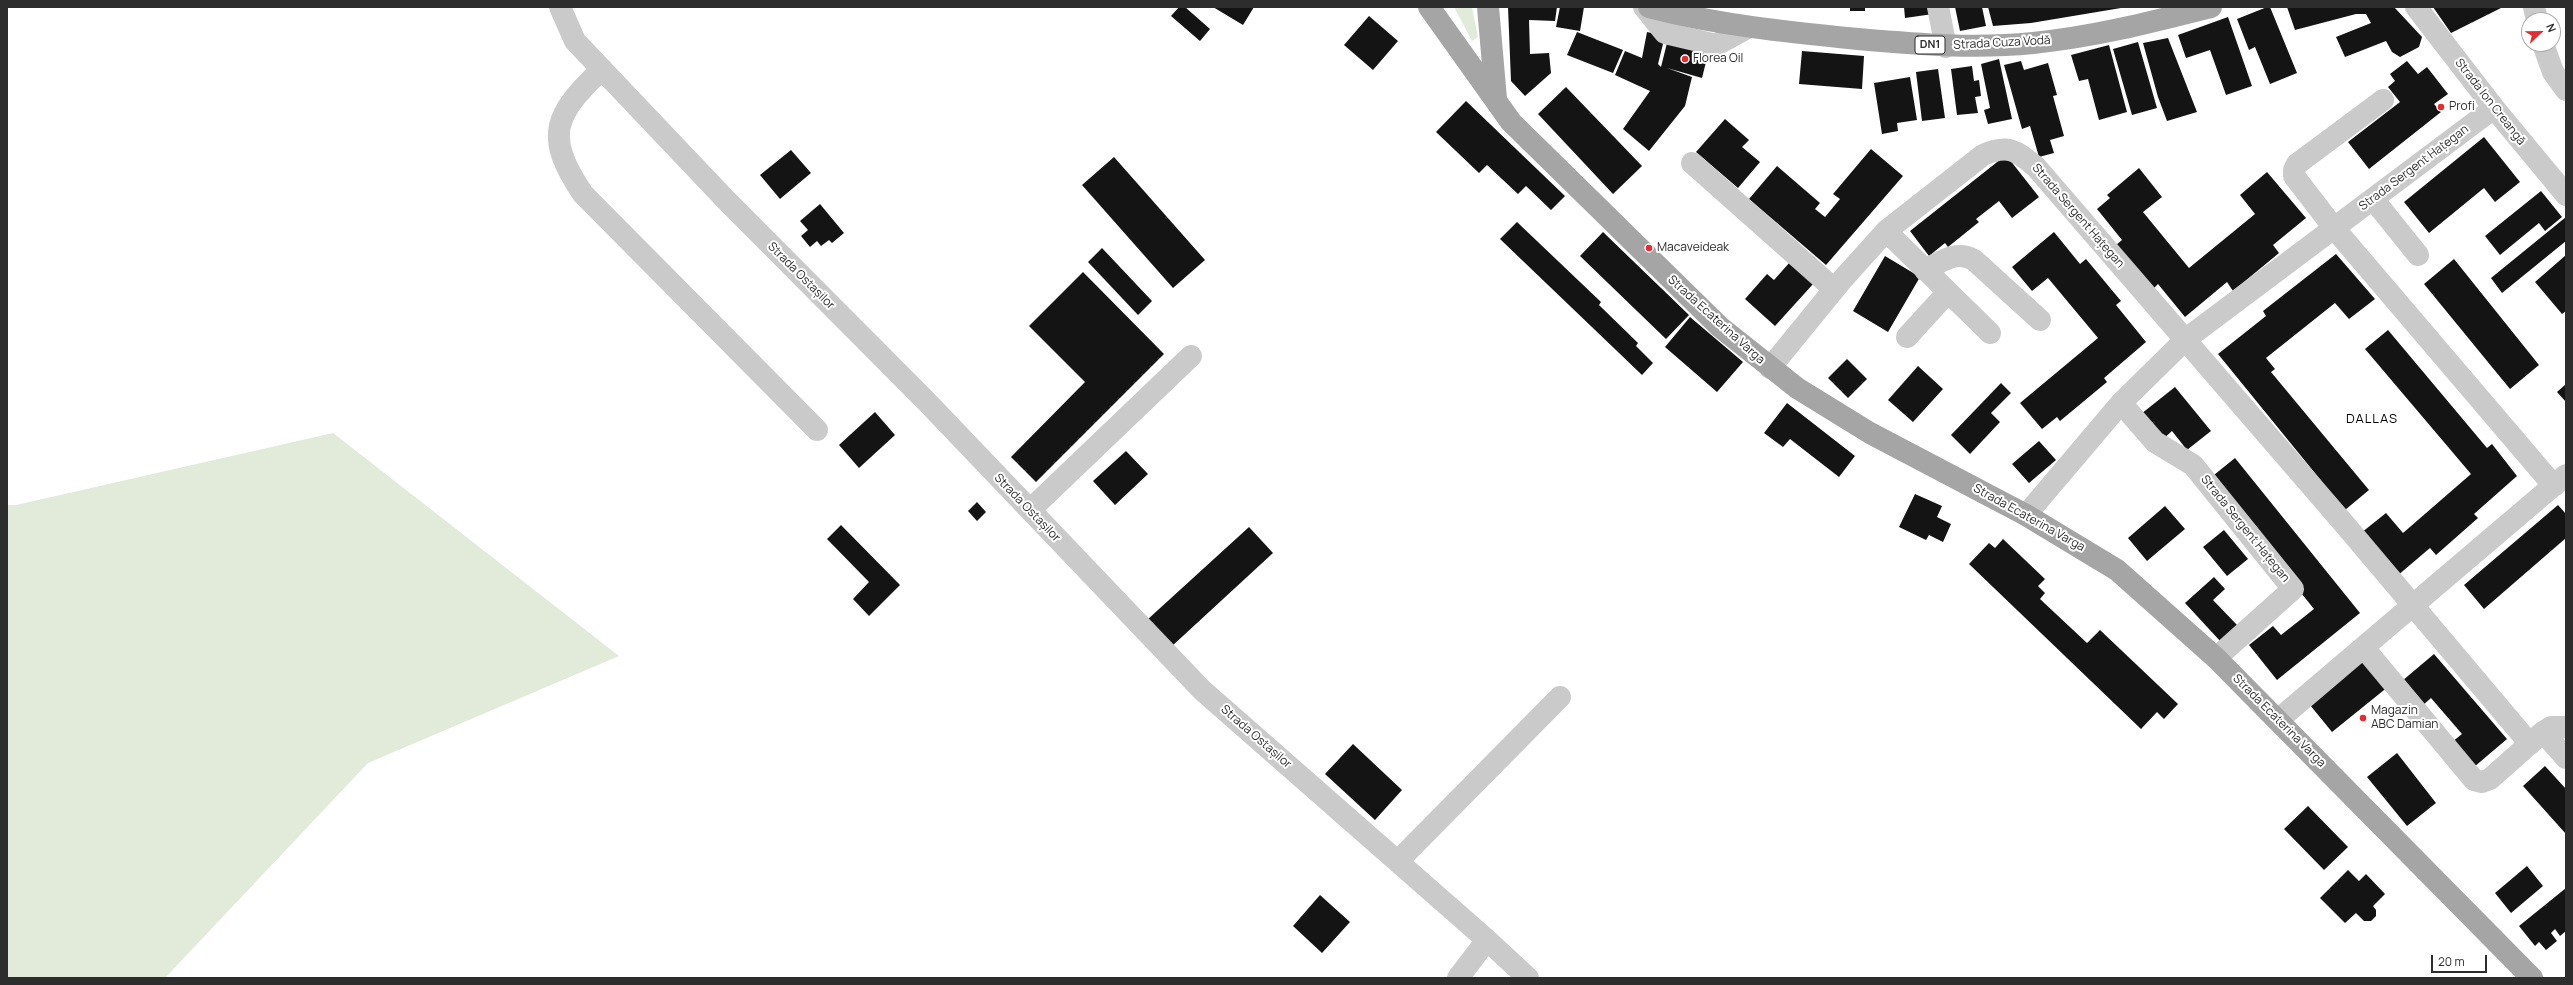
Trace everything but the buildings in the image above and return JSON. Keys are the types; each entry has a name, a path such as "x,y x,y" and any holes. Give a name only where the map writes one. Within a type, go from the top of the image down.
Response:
{"main road":[{"name":"Strada Ecaterina Varga","path":"1429,7 1511,122 1589,201 1720,327 1770,368 1870,433 2026,515 2117,570 2216,658 2532,978"},
{"name":"Strada Ecaterina Varga","path":"1488,7 1496,99"},
{"name":"Strada Cuza Vodă","path":"1649,7 1693,18 1747,28 1946,47 1990,46 2071,38 2138,25 2211,7"}],"street":[{"name":"Strada Ostașilor","path":"560,7 575,41 726,200 921,396 1202,690 1488,940 1528,978"},
{"path":"1644,7 1665,33 1716,45 1747,28"},
{"path":"1938,7 1946,47"},
{"name":"Strada Ion Creangă","path":"2416,7 2494,108 2566,195"},
{"path":"2546,52 2553,72 2566,90"},
{"path":"602,69 565,108 558,129 559,150 568,172 582,194 817,430"},
{"path":"2278,720 2414,607 2560,480 2334,228 2297,182 2294,170 2297,164 2383,100"},
{"name":"Strada Sergent Hațegan","path":"2026,515 2121,403 2186,339 2494,108"},
{"name":"Strada Sergent Hațegan","path":"1770,368 1834,289 1886,231 1983,155 1998,148 2017,151 2036,167 2186,339 2414,607 2536,738 2566,758"},
{"path":"1692,163 1834,289"},
{"path":"2373,199 2418,255"},
{"path":"1886,231 1990,333"},
{"path":"1925,270 1956,254 1966,255 1974,260 2040,320"},
{"path":"1907,337 1948,292"},
{"path":"1030,510 1191,356"},
{"name":"Strada Sergent Hațegan","path":"2121,403 2155,442 2193,465 2293,589 2216,658"},
{"path":"2364,648 2474,780 2482,782 2490,779 2536,738 2551,727 2566,727"},
{"path":"1398,861 1560,697"},
{"path":"1458,978 1488,940"}],"green space":[{"path":"1454,7 1472,7 1478,37 1472,41"},
{"path":"333,433 619,656 368,763 165,978 7,978 7,505 16,505"}],"place":[{"name":"Florea Oil","path":"1685,59"},
{"name":"Profi","path":"2441,107"},
{"name":"Macaveideak","path":"1649,248"},
{"name":"Magazin ABC Damian","path":"2363,718"}],"district":[{"name":"DALLAS","path":"2372,419"}]}
